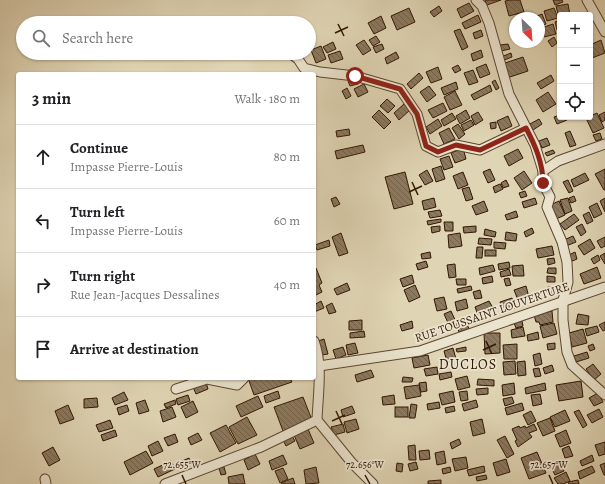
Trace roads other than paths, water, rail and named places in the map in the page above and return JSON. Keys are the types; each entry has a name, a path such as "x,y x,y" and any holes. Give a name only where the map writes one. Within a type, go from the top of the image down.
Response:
{"street":[{"path":"476,0 482,6 487,17 509,94 535,145 543,171 543,183 550,197 547,207 562,242 567,262 568,282 563,300 563,320 567,352 570,361 605,395"},
{"path":"587,0 605,32"},
{"path":"299,60 304,68 320,72 355,76 400,89 417,114 426,146 438,152 456,145 480,150 526,128"},
{"path":"543,171 558,161 605,144"},
{"name":"RUE TOUSSAINT LOUVERTURE","path":"316,365 420,351 563,300 605,287"},
{"path":"316,346 317,420 352,463 373,484"},
{"path":"176,389 204,380"},
{"path":"212,380 237,385 242,380"},
{"path":"165,484 261,447 317,420"}],"district":[{"name":"DUCLOS","path":"468,364"}]}
